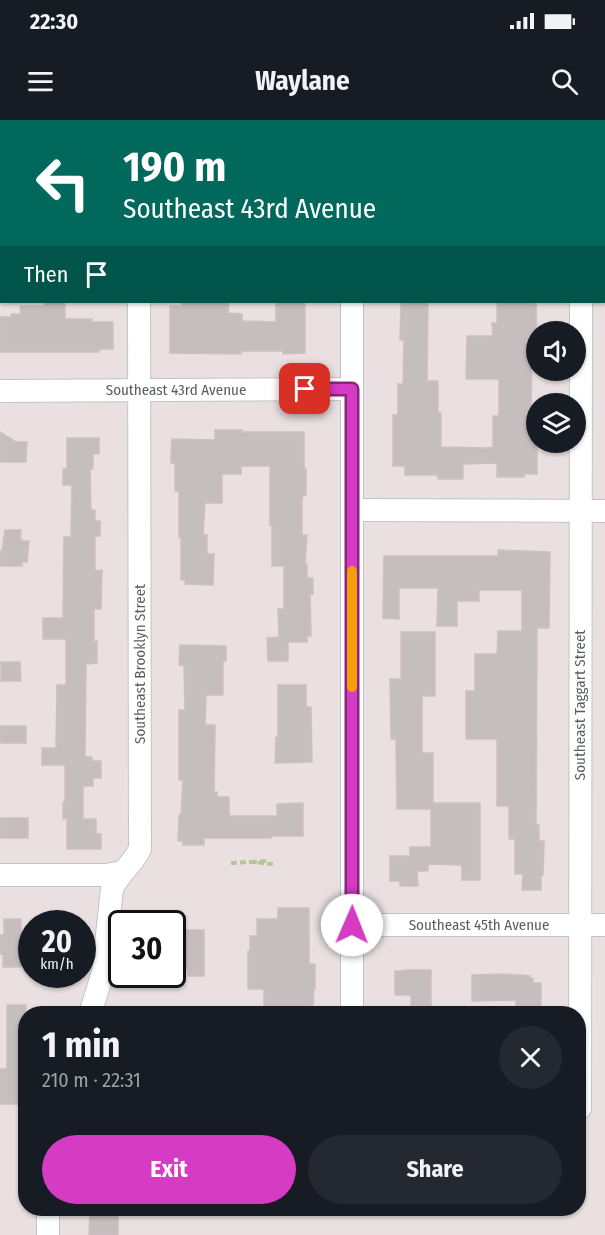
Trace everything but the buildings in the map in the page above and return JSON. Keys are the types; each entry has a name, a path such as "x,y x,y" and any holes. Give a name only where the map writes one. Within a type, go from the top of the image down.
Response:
{"street":[{"name":"Southeast Brooklyn Street","path":"92,1006 103,972 112,889 136,858 140,849 138,303"},
{"path":"352,303 352,1006"},
{"name":"Southeast Taggart Street","path":"580,303 580,1006"},
{"name":"Southeast 43rd Avenue","path":"0,391 352,389"},
{"path":"352,510 605,511"},
{"path":"0,875 105,875 123,872"},
{"name":"Southeast 45th Avenue","path":"352,925 605,925"},
{"path":"48,1216 48,1235"}],"path":[{"path":"231,863 271,862"}],"slow traffic":[{"path":"352,571 352,687"}],"route":[{"path":"305,389 352,389 352,925"}]}
